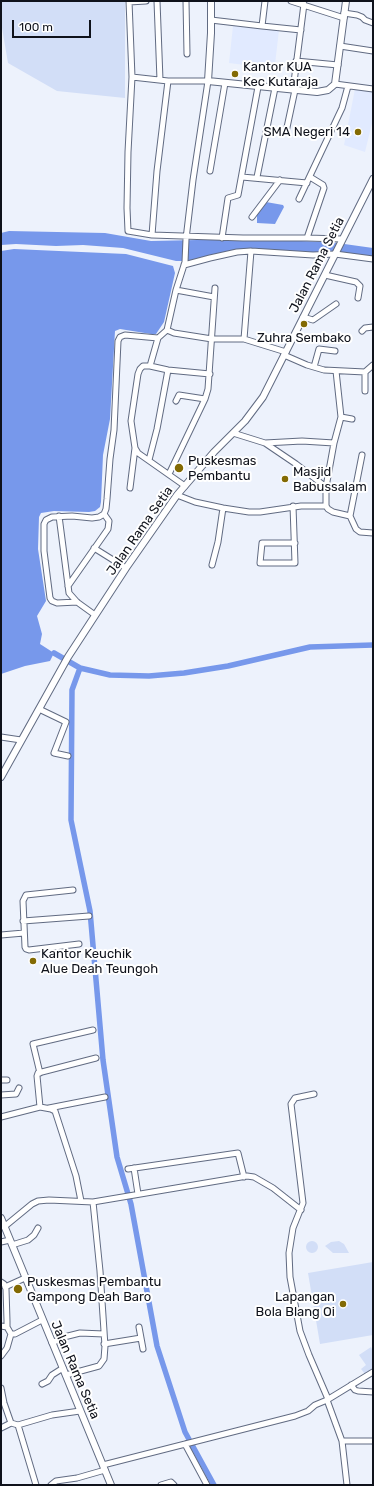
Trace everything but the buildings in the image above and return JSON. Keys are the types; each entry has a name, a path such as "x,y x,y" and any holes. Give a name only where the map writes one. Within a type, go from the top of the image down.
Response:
{"street":[{"path":"146,1 129,2 132,77 128,152 128,231 187,238 308,238 342,240"},
{"path":"157,1 160,80"},
{"path":"186,1 187,54"},
{"path":"150,366 158,338 167,330 176,290 185,264 193,180 208,82 211,1"},
{"path":"262,26 265,1"},
{"path":"291,1 344,15 357,15 373,23"},
{"path":"132,77 225,83 322,92 328,90 335,84 346,1"},
{"path":"286,132 294,90 296,61 304,4"},
{"path":"211,20 300,30"},
{"path":"340,46 373,51"},
{"path":"296,61 338,65"},
{"path":"152,235 157,170 168,80"},
{"path":"210,170 225,83"},
{"path":"335,84 373,89"},
{"path":"299,200 342,108 348,86"},
{"path":"222,238 228,198 237,195 242,177 258,87"},
{"path":"257,177 275,88"},
{"path":"242,177 257,177 307,183"},
{"path":"308,238 324,188 323,185 310,178"},
{"name":"Jalan Rama Setia","path":"1,777 60,669 126,568 177,494 214,452 245,421 263,397 373,179"},
{"path":"252,217 280,180"},
{"path":"366,192 373,194"},
{"path":"185,264 237,252 251,251 314,255 335,254 373,258"},
{"path":"244,339 251,251"},
{"path":"325,274 356,282 360,286 358,298"},
{"path":"170,474 205,399 210,374 215,288"},
{"path":"176,290 214,297"},
{"path":"303,317 313,320 336,304"},
{"path":"362,331 365,328 373,327"},
{"path":"167,330 212,339 244,339 285,354 314,367 336,371 365,372 373,365"},
{"path":"77,602 54,602 50,598 44,552 44,524 48,518 59,516 95,518 104,514 107,505 110,459 114,430 118,342 120,337 125,335 158,338"},
{"path":"314,367 319,349 335,351"},
{"path":"185,486 170,474 138,453 131,421 138,374 143,366 150,366 168,370 210,374"},
{"path":"149,460 157,429 168,370"},
{"path":"336,371 341,417 334,443 326,487 326,506 330,511 350,516"},
{"path":"365,372 365,391"},
{"path":"176,401 179,395 205,399"},
{"path":"341,417 352,419"},
{"path":"233,433 266,443 334,443"},
{"path":"266,443 326,487"},
{"path":"130,488 136,448"},
{"path":"362,455 350,516 358,530 361,532 373,532"},
{"path":"177,494 195,502 223,508 254,512 293,506 326,506"},
{"path":"293,506 295,562 260,563 262,543 294,543"},
{"path":"212,565 218,542 223,508"},
{"path":"68,586 108,527 109,521 104,514"},
{"path":"59,516 69,593 77,602 95,615"},
{"path":"94,548 126,568"},
{"path":"39,709 66,722 54,753 68,756"},
{"path":"1,737 21,740"},
{"path":"73,890 30,893 26,895 23,902 25,947 27,949 79,944"},
{"path":"23,921 89,916"},
{"path":"1,935 24,933"},
{"path":"40,1073 33,1044 93,1030"},
{"path":"40,1107 36,1076 38,1073 96,1058"},
{"path":"1,1095 15,1094 18,1092 19,1088"},
{"path":"314,1094 295,1098 291,1104 293,1132 303,1206 293,1228 289,1245 290,1277 300,1331 342,1441 347,1485"},
{"path":"48,1108 105,1097"},
{"path":"1,1117 40,1107 54,1109 76,1176 81,1201"},
{"path":"136,1194 131,1169 238,1153 244,1177"},
{"path":"4,1226 38,1201 93,1202 244,1177 254,1178 267,1184 301,1210"},
{"path":"66,1375 99,1366 104,1359 100,1270 93,1202"},
{"name":"Jalan Rama Setia","path":"1,1218 111,1485"},
{"path":"1,1242 28,1240 34,1235 38,1228"},
{"path":"6,1287 25,1278"},
{"path":"1,1282 6,1287 7,1327 11,1334 7,1348 1,1356"},
{"path":"11,1334 15,1334 42,1320"},
{"path":"1,1326 7,1327"},
{"path":"139,1327 143,1349"},
{"path":"52,1343 64,1337 80,1333 104,1334"},
{"path":"104,1344 141,1338"},
{"path":"42,1384 48,1381 52,1375 63,1368"},
{"path":"51,1485 57,1480 77,1478 104,1467 189,1443 295,1416 308,1411 315,1405 327,1400 373,1372"},
{"path":"351,1385 358,1391 373,1392"},
{"path":"1,1388 4,1403 12,1423"},
{"path":"1,1428 12,1423 18,1425 52,1415 80,1411"},
{"path":"18,1425 36,1485"},
{"path":"342,1441 373,1441"},
{"path":"189,1443 207,1485"},
{"path":"162,1485 171,1482 174,1485"}],"shaded area":[{"path":"1,1 125,1 125,98 57,91 8,63 1,22"},
{"path":"233,26 279,30 274,73 244,69 245,65 229,63"},
{"name":"SMA Negeri 14","path":"355,89 373,90 373,119 365,152 344,145"},
{"path":"314,1241 317,1242 317,1252 310,1253 307,1252 306,1245 307,1242"},
{"path":"339,1241 344,1244 349,1253 333,1253 325,1246 331,1242"},
{"name":"Lapangan Bola Blang Oi","path":"373,1262 373,1335 320,1344 308,1273"},
{"path":"371,1347 373,1351 373,1368 365,1374 361,1369 366,1365 359,1355"}],"water":[{"path":"266,202 283,205 284,207 275,224 257,223 257,215"},
{"path":"9,231 105,233 151,241 242,239 330,242 373,248 373,257 344,253 247,250 187,261 176,261 123,248 83,245 1,245 1,233"},
{"path":"14,249 126,254 173,266 175,273 164,322 156,334 120,329 115,331 110,419 103,455 100,507 95,511 89,512 54,511 41,513 39,517 38,549 46,601 37,616 42,634 40,644 54,653 50,661 25,666 1,674 1,251"}],"waterway":[{"path":"80,668 110,675 149,676 184,673 228,666 310,647 373,645"},
{"path":"54,653 80,668 72,690 71,820 90,911 103,1060 117,1157 131,1204 157,1346 185,1432 214,1485"}],"place":[{"name":"Kantor KUA Kec Kutaraja","path":"235,74"},
{"name":"SMA Negeri 14","path":"358,132"},
{"name":"Zuhra Sembako","path":"304,324"},
{"name":"Puskesmas Pembantu","path":"179,468"},
{"name":"Masjid Babussalam","path":"285,479"},
{"name":"Kantor Keuchik Alue Deah Teungoh","path":"33,961"},
{"name":"Puskesmas Pembantu Gampong Deah Baro","path":"18,1289"},
{"name":"Lapangan Bola Blang Oi","path":"343,1304"}]}
